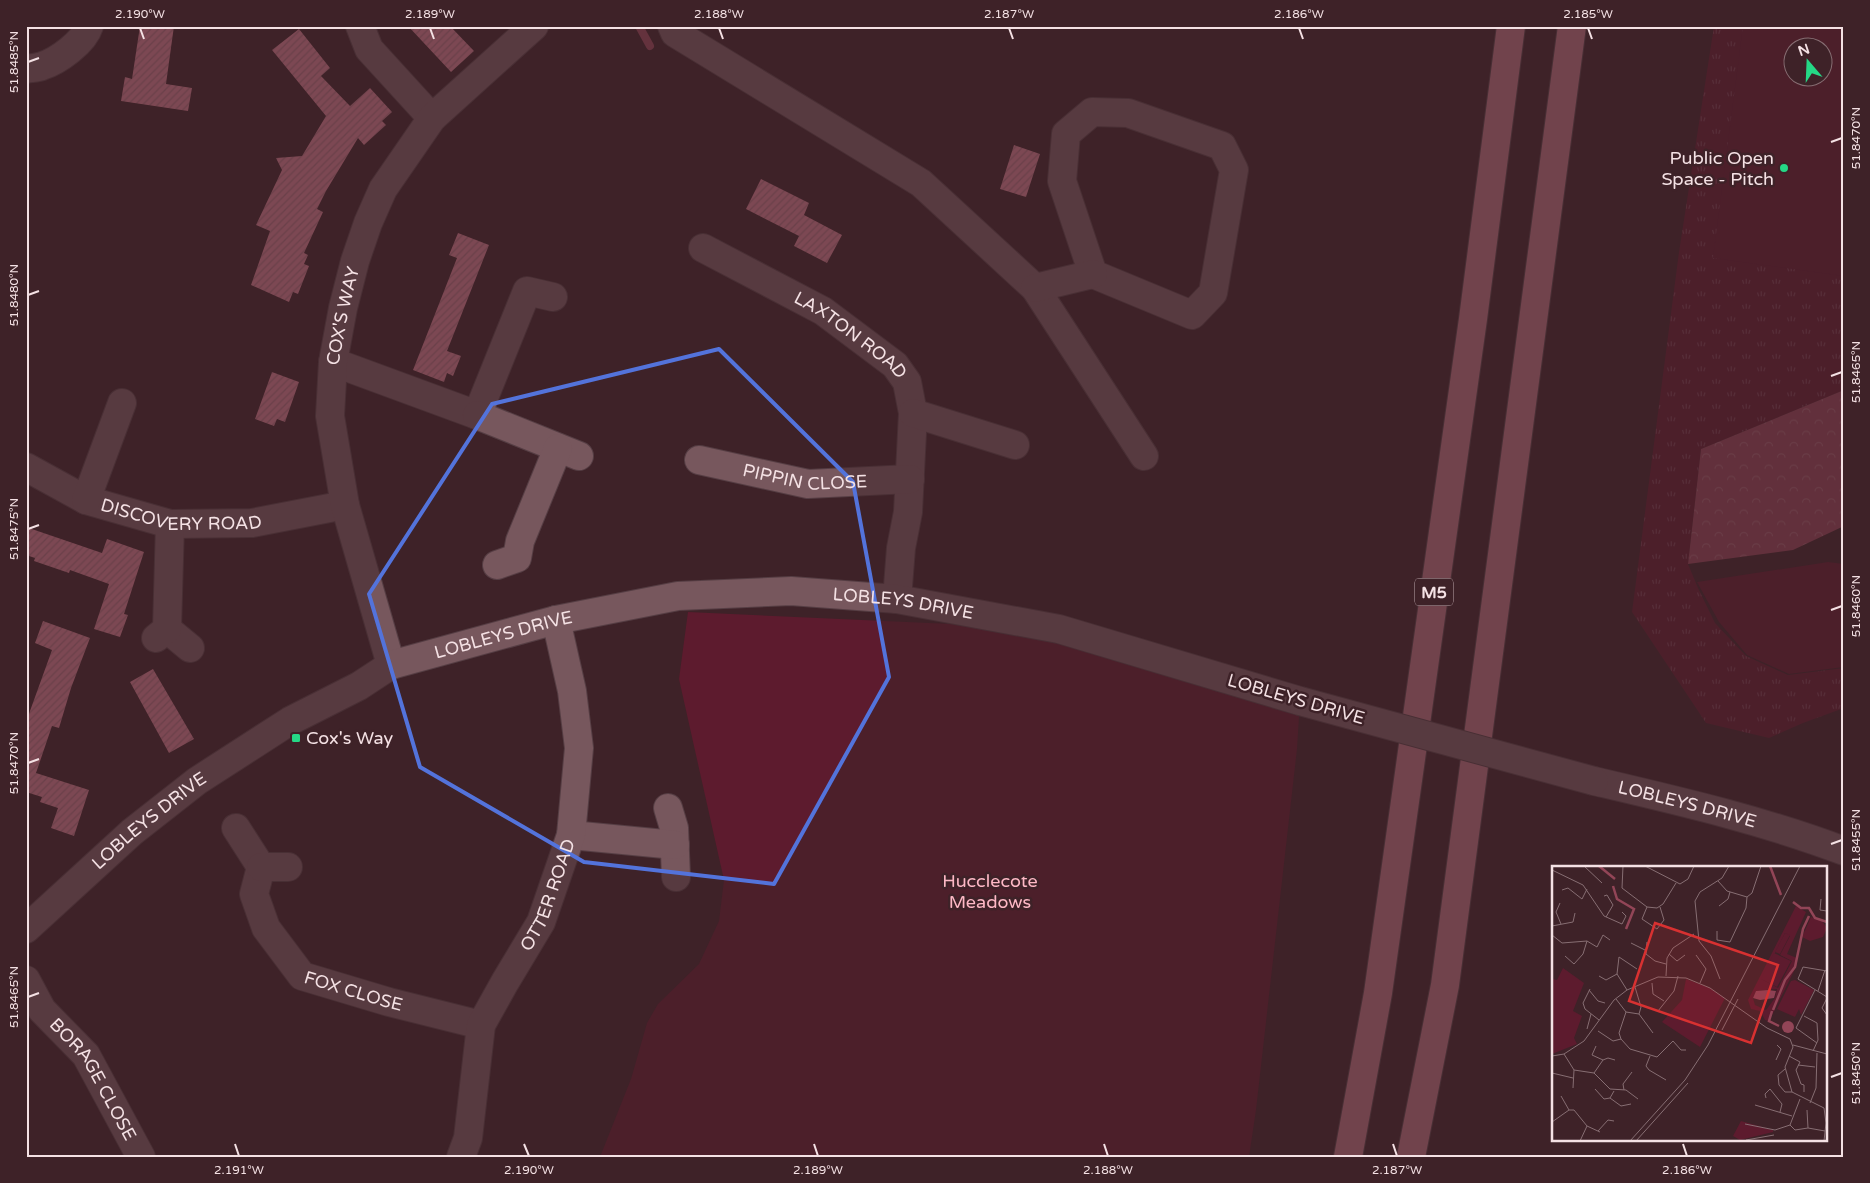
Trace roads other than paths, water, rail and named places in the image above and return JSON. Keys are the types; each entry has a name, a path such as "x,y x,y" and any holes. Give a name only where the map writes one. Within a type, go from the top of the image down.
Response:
{"highway":[{"name":"M5","path":"1348,1157 1378,993 1473,318 1511,26"},
{"path":"1411,1157 1445,985 1572,26"}],"street":[{"path":"26,69 42,66 75,46 88,26"},
{"path":"360,26 369,49 432,118"},
{"name":"COX'S WAY","path":"391,665 345,505 330,416 333,362 355,261 368,223 383,189 432,118 534,26"},
{"path":"672,26 675,33 921,183 1035,288 1144,456"},
{"path":"1035,288 1093,274 1192,316 1213,293 1234,170 1222,146 1128,112 1092,112 1066,134 1062,180 1093,274"},
{"name":"LAXTON ROAD","path":"703,248 823,311 895,365 906,382 913,413 908,512 901,548 897,599"},
{"path":"477,415 519,286 553,297"},
{"path":"333,362 477,415 568,452 520,541 517,558 497,565"},
{"path":"86,500 122,403"},
{"path":"913,413 1015,444"},
{"name":"PIPPIN CLOSE","path":"699,460 808,484 910,479"},
{"name":"DISCOVERY ROAD","path":"26,467 86,500 170,524 252,523 345,505"},
{"path":"170,524 162,634 190,648"},
{"name":"LOBLEYS DRIVE","path":"26,929 132,832 197,781 290,721 359,686 391,665 556,620 678,596 791,592 897,599 1059,629 1300,701 1594,781 1704,806 1791,831 1844,851"},
{"name":"OTTER ROAD","path":"461,1157 468,1138 481,1025 541,922 571,835 579,748 572,691 556,620"},
{"path":"668,808 674,828 676,877"},
{"path":"236,828 261,867 288,867"},
{"path":"571,835 675,845"},
{"name":"FOX CLOSE","path":"261,867 254,894 266,928 302,976 389,1002 481,1025"},
{"name":"BORAGE CLOSE","path":"26,980 34,1018 86,1055 141,1157"}],"waterway":[{"path":"639,26 650,46"}],"place":[{"name":"Public Open Space - Pitch","path":"1784,168"},
{"name":"Cox's Way","path":"296,738"}],"park label":[{"name":"Hucclecote Meadows","path":"990,891"}]}
